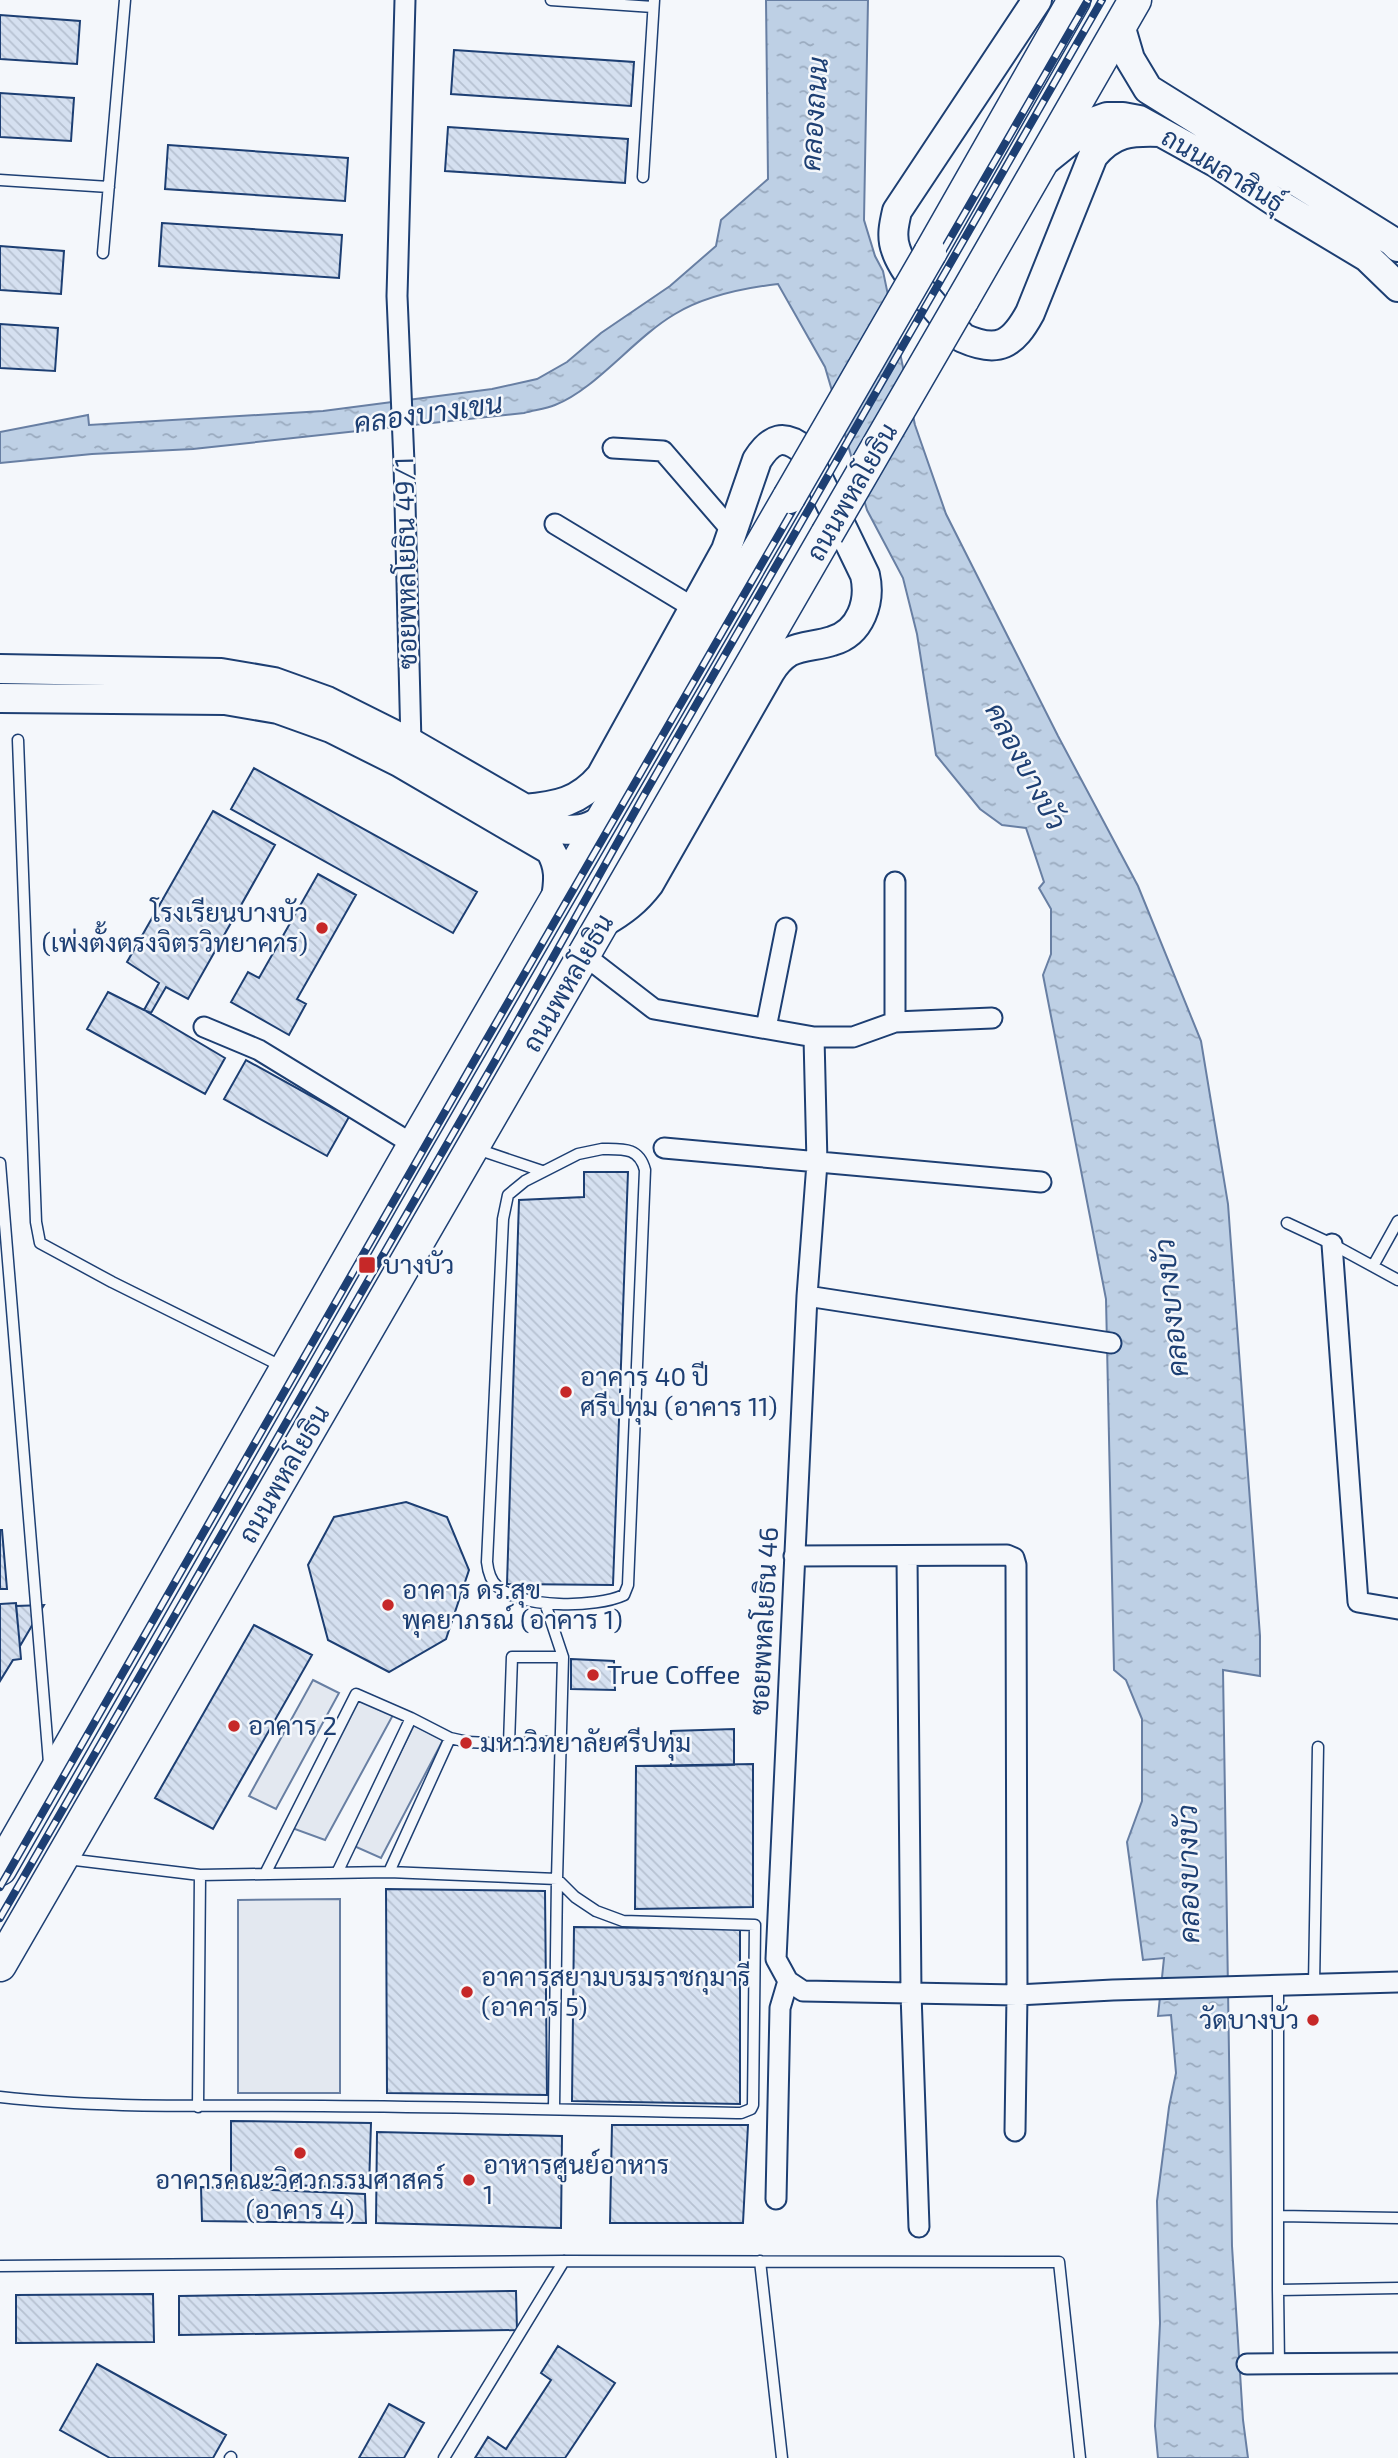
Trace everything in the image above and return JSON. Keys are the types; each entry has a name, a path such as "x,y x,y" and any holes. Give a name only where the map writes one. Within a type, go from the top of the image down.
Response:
{"main road":[{"path":"1037,0 897,211 893,231 895,249 903,264 963,338 977,344 995,345 1010,341 1020,331 1030,313 1093,156 1104,143 1140,129 1148,89"},
{"name":"ถนนพหลโยธิน","path":"0,1869 1074,0"},
{"name":"ถนนผลาสินธุ์","path":"1127,13 1130,60 1148,89 1222,152 1367,257 1398,287"},
{"name":"ถนนพหลโยธิน","path":"0,1965 1127,13"},
{"name":"ถนนผลาสินธุ์","path":"1042,164 1093,122 1107,117 1123,117 1140,129 1222,152 1392,241 1398,247"},
{"path":"524,809 571,800 589,790 601,776 726,550 757,460 765,447 775,441 788,439 798,444 805,451 865,575 867,604 854,626 844,636 801,647 778,661 649,884 622,912 604,922"},
{"path":"0,669 221,673 274,682 327,701 372,736 548,823 567,830 589,828 600,821"},
{"path":"0,698 225,701 278,709 331,728 372,736"},
{"path":"405,752 550,850 556,860 559,874 556,898"},
{"path":"20,1834 63,1858"}],"street":[{"name":"ซอยพหลโยธิน 49/1","path":"405,0 397,283 404,463 405,752"},
{"path":"613,448 663,451 733,531"},
{"path":"555,524 694,608"},
{"path":"895,882 895,1023"},
{"path":"766,1028 786,928"},
{"path":"584,955 654,1009 814,1037 853,1037 895,1023 992,1018"},
{"path":"204,1027 259,1049 414,1145"},
{"name":"ซอยพหลโยธิน 46","path":"788,1981 776,1959 807,1296 817,1163 814,1037"},
{"path":"664,1149 1041,1182"},
{"path":"1332,1244 1358,1602 1398,1609"},
{"path":"807,1296 1111,1343"},
{"path":"794,1556 1006,1555 1014,1558 1017,1995 1015,2131"},
{"path":"907,1556 911,1993 919,2227"},
{"path":"776,2199 779,2008 788,1981 803,1991 1017,1995 1398,1982"},
{"path":"1247,2364 1398,2363"}],"lane":[{"path":"103,253 124,0"},
{"path":"551,0 653,4 643,177"},
{"path":"0,180 109,187"},
{"path":"18,740 36,1222 40,1242 112,1282 286,1369"},
{"path":"473,1147 542,1171"},
{"path":"614,1149 633,1151 642,1159 645,1170 628,1585 624,1595 608,1601 545,1603 504,1592 495,1585 487,1562 503,1219 508,1195 542,1171 583,1152 614,1149"},
{"path":"0,1163 51,1781"},
{"path":"1373,1266 1398,1221"},
{"path":"1287,1223 1398,1280"},
{"path":"545,1603 563,1657 556,1879 554,2108"},
{"path":"509,1744 511,1659 514,1656 563,1657"},
{"path":"265,1874 356,1694 450,1738 475,1743 509,1744 560,1741"},
{"path":"337,1873 411,1718"},
{"path":"389,1872 450,1738"},
{"path":"1314,1985 1318,1747"},
{"path":"0,2097 55,2103 198,2107 554,2108 741,2113 751,2109 755,1925 623,1921 590,1907 556,1879 389,1872 200,1875 63,1858"},
{"path":"198,2107 200,1875"},
{"path":"1278,1986 1279,2364"},
{"path":"1279,2216 1398,2218"},
{"path":"444,2458 564,2261"},
{"path":"0,2266 564,2261 1059,2262 1080,2458"},
{"path":"760,2261 782,2458"},
{"path":"1278,2290 1398,2288"}],"shaded area":[{"path":"313,1680 339,1693 276,1809 249,1796"},
{"path":"358,1699 393,1715 325,1840 292,1828"},
{"path":"414,1725 443,1740 381,1858 354,1846"},
{"path":"340,1899 340,2093 238,2093 238,1900"}],"water":[{"path":"766,0 868,0 864,220 875,256 883,271 915,425 946,514 1058,736 1138,886 1201,1041 1228,1204 1260,1636 1260,1676 1223,1670 1232,2246 1243,2420 1248,2458 1158,2458 1155,2426 1160,2323 1157,2201 1176,2073 1171,2015 1158,2016 1164,1958 1143,1960 1127,1842 1142,1801 1142,1719 1126,1680 1114,1670 1106,1299 1043,975 1051,954 1051,909 1039,888 1044,882 1026,828 1002,825 980,809 936,755 917,634 903,578 867,510 825,367 778,284 725,294 699,302 675,314 645,336 600,376 570,397 551,406 524,413 193,449 92,454 0,463 0,432 88,415 89,425 323,411 492,389 537,379 567,362 601,333 670,286 716,246 721,220 768,179"}],"building":[{"path":"0,15 80,21 77,64 0,59"},
{"path":"454,50 634,62 631,106 451,94"},
{"path":"0,93 74,98 71,141 0,137"},
{"path":"448,127 628,139 625,183 445,171"},
{"path":"168,145 348,158 345,201 165,189"},
{"path":"162,223 342,235 339,278 159,266"},
{"path":"0,246 64,251 61,294 0,290"},
{"path":"0,324 58,328 55,371 0,368"},
{"path":"254,768 477,892 453,933 231,809"},
{"path":"213,811 275,845 188,999 166,987 151,1013 144,1010 159,983 127,962"},
{"path":"318,874 356,895 297,999 306,1004 289,1035 231,1002 248,972 259,978"},
{"path":"108,992 225,1058 205,1094 87,1029"},
{"path":"246,1060 349,1117 327,1156 224,1099"},
{"name":"อาคาร 40 ปี ศรีปทุม (อาคาร 11)","path":"584,1172 628,1172 613,1585 507,1584 519,1200 584,1197"},
{"name":"อาคาร ดร.สุข พุคยาภรณ์ (อาคาร 1)","path":"406,1502 447,1517 469,1570 446,1639 389,1672 328,1640 308,1565 334,1517"},
{"path":"2,1530 7,1589 0,1589"},
{"path":"16,1603 21,1659 13,1660 0,1681 0,1604"},
{"path":"44,1605 20,1646 16,1606"},
{"name":"อาคาร 2","path":"254,1625 312,1655 213,1829 155,1798"},
{"name":"True Coffee","path":"571,1659 614,1661 615,1690 571,1689"},
{"path":"734,1729 734,1765 671,1766 671,1731"},
{"path":"753,1764 753,1907 635,1909 636,1766"},
{"name":"อาคารสยามบรมราชกุมารี (อาคาร 5)","path":"386,1889 545,1891 547,2095 387,2093"},
{"path":"574,1927 740,1929 740,2104 572,2101"},
{"name":"อาคารคณะวิศวกรรมศาสคร์ (อาคาร 4)","path":"231,2121 371,2123 369,2188 231,2183"},
{"path":"612,2125 748,2125 743,2223 610,2223"},
{"name":"อาหารศูนย์อาหาร 1","path":"377,2132 562,2136 561,2228 376,2223"},
{"path":"201,2187 365,2194 366,2223 202,2221"},
{"path":"516,2291 517,2330 179,2335 179,2296"},
{"path":"153,2294 154,2342 16,2343 16,2295"},
{"path":"558,2346 615,2383 565,2458 475,2458 488,2437 506,2449 551,2380 541,2373"},
{"path":"97,2364 226,2435 213,2458 110,2458 60,2430"},
{"path":"389,2404 424,2423 404,2458 359,2458"}],"railway":[{"path":"0,1887 1088,0"},
{"path":"0,1918 495,1061 643,797 1102,0"}],"place":[{"name":"โรงเรียนบางบัว (เพ่งตั้งตรงจิตรวิทยาคาร)","path":"322,928"},
{"name":"บางบัว","path":"367,1265"},
{"name":"อาคาร 40 ปี ศรีปทุม (อาคาร 11)","path":"566,1392"},
{"name":"อาคาร ดร.สุข พุคยาภรณ์ (อาคาร 1)","path":"388,1605"},
{"name":"True Coffee","path":"593,1675"},
{"name":"อาคาร 2","path":"234,1726"},
{"name":"มหาวิทยาลัยศรีปทุม","path":"466,1743"},
{"name":"อาคารสยามบรมราชกุมารี (อาคาร 5)","path":"467,1992"},
{"name":"วัดบางบัว","path":"1313,2020"},
{"name":"อาคารคณะวิศวกรรมศาสคร์ (อาคาร 4)","path":"300,2153"},
{"name":"อาหารศูนย์อาหาร 1","path":"469,2180"}],"water label":[{"name":"คลองถนน","path":"814,114"},
{"name":"คลองบางเขน","path":"428,413"},
{"name":"คลองบางบัว","path":"1026,766"},
{"name":"คลองบางบัว","path":"1171,1308"},
{"name":"คลองบางบัว","path":"1188,1874"}]}
